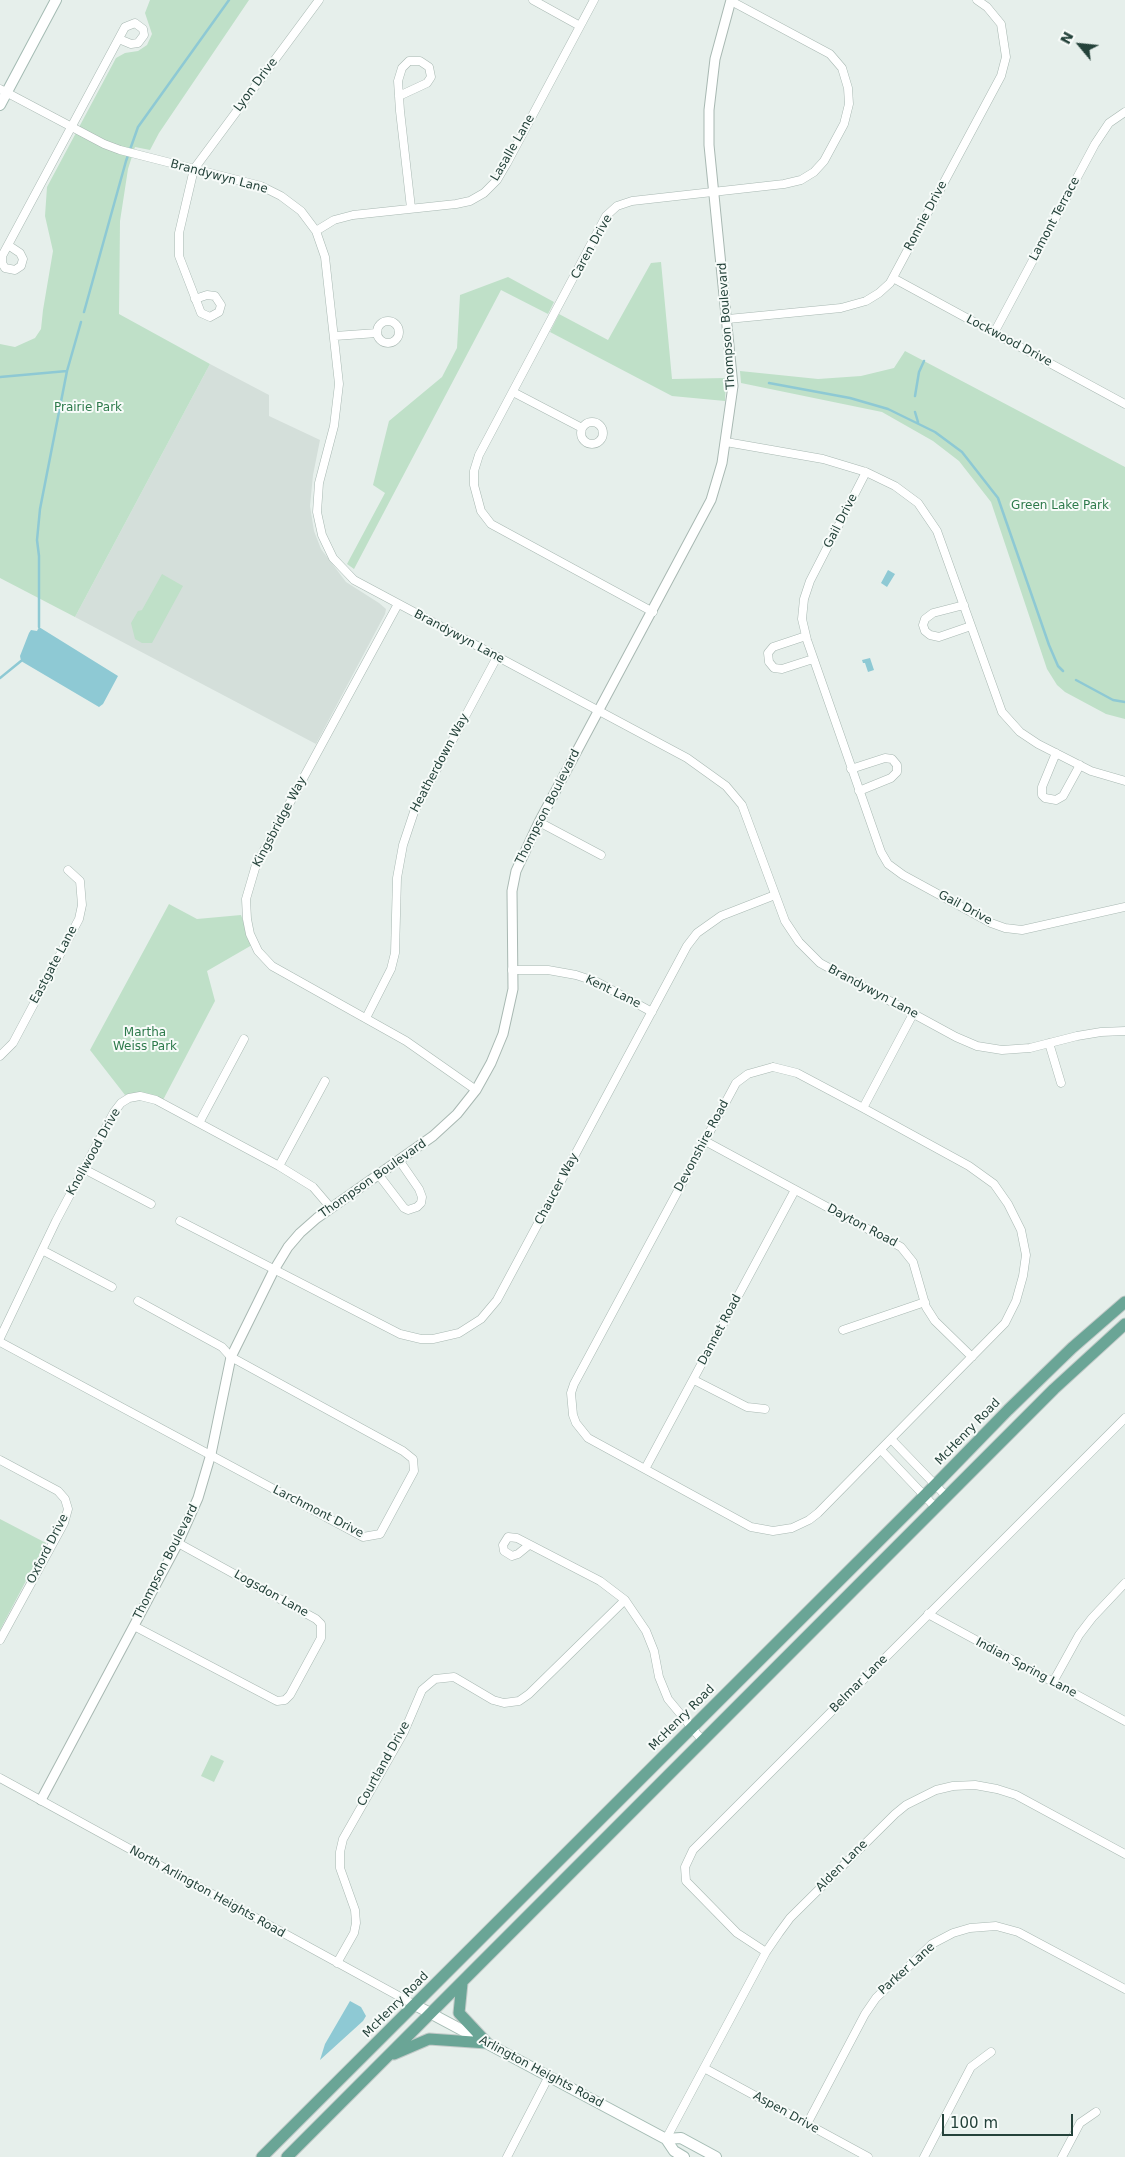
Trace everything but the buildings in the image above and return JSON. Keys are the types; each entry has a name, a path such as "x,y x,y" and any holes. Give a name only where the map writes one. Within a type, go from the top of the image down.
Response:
{"main road":[{"path":"0,105 4,90 56,0"},
{"name":"McHenry Road","path":"262,2157 1072,1348 1125,1302"},
{"path":"287,2157 1054,1389 1125,1324"},
{"path":"462,1983 459,2013 487,2043"},
{"name":"Arlington Heights Road","path":"415,2005 666,2139 674,2152 684,2157"},
{"path":"383,2059 429,2039 487,2043"},
{"name":"Arlington Heights Road","path":"666,2139 681,2138 716,2157"}],"street":[{"name":"Lyon Drive","path":"194,169 319,0"},
{"path":"533,0 580,26"},
{"name":"Lasalle Lane","path":"316,231 334,220 353,215 456,204 484,193 497,180 594,0"},
{"name":"Thompson Boulevard","path":"41,1800 178,1543 198,1498 211,1454 231,1357 274,1270 300,1233 331,1208 433,1136 457,1114 476,1090 491,1063 503,1034 513,989 512,891 516,871 539,822 653,612 711,500 722,463 733,386 728,319 709,145 709,110 715,59 731,0"},
{"name":"Caren Drive","path":"653,612 491,524 481,511 474,485 474,471 479,455 606,216 617,206 632,201 784,184 801,180 814,172 824,161 844,124 849,104 848,88 842,68 830,54 731,0"},
{"name":"Ronnie Drive","path":"728,319 841,308 866,301 879,293 893,278 1001,76 1006,57 1001,24 987,7 977,0"},
{"path":"8,245 119,39"},
{"path":"399,96 427,83 431,77 429,67 416,60 406,64 398,78 399,96 411,208"},
{"name":"Brandywyn Lane","path":"4,90 104,144 120,150 261,186 281,196 301,211 316,231 325,257 339,384 334,426 319,483 317,512 322,535 333,558 354,580 687,758 726,786 742,805 785,921 799,942 820,963 956,1037 977,1046 1002,1050 1030,1048 1101,1032 1125,1031"},
{"name":"Lamont Terrace","path":"994,333 1095,144 1109,123 1125,112"},
{"path":"194,169 178,244 179,256 195,299"},
{"name":"Lockwood Drive","path":"893,278 1125,404"},
{"path":"335,336 376,333"},
{"path":"513,392 582,428"},
{"path":"726,442 823,459 866,472 895,486 918,502 937,531 1002,712 1020,732 1056,753 1106,777 1125,781"},
{"name":"Gail Drive","path":"866,472 810,581 804,599 802,618 813,659 858,791 881,852 888,864 903,875 991,923 1005,928 1022,930 1125,907"},
{"name":"Kingsbridge Way","path":"398,604 256,865 246,899 250,934 258,951 272,966 286,976 406,1041 476,1090"},
{"path":"964,605 933,613 925,619 925,631 930,636 939,637 971,626"},
{"path":"806,636 773,647 768,653 768,662 774,668 782,669 813,659"},
{"name":"Heatherdown Way","path":"366,1018 391,969 395,953 396,878 403,845 414,812 497,657"},
{"path":"1056,753 1042,787 1042,794 1045,798 1056,800 1063,796 1080,765"},
{"path":"851,769 885,758 892,759 897,765 897,772 891,778 858,791"},
{"path":"539,822 601,855"},
{"name":"Eastgate Lane","path":"0,1056 14,1044 79,919 82,905 80,881 68,870"},
{"name":"Chaucer Way","path":"180,1221 400,1334 411,1338 433,1339 450,1336 470,1327 489,1311 497,1300 687,946 697,933 721,916 776,895"},
{"name":"Kent Lane","path":"512,970 548,970 576,975 597,982 652,1012"},
{"path":"863,1108 913,1014"},
{"path":"199,1123 244,1038"},
{"path":"1049,1043 1061,1083"},
{"name":"Devonshire Road","path":"773,1067 797,1073 863,1108 970,1166 994,1184 1008,1204 1021,1230 1026,1255 1023,1276 1016,1301 1005,1323 892,1440 809,1520 792,1528 774,1532 751,1527 588,1438 581,1431 573,1415 571,1393 578,1376 736,1083 748,1074 773,1067"},
{"path":"279,1166 325,1081"},
{"name":"Knollwood Drive","path":"0,1338 42,1250 114,1112 121,1103 129,1098 140,1096 156,1100 279,1166 313,1188 331,1208"},
{"name":"Dayton Road","path":"705,1141 901,1247 914,1262 924,1302 935,1321 972,1357"},
{"path":"378,1174 404,1208 408,1210 417,1208 422,1197 399,1160"},
{"path":"84,1169 151,1204"},
{"name":"Dannet Road","path":"645,1469 794,1190"},
{"path":"42,1250 112,1287"},
{"path":"138,1301 222,1347 231,1357"},
{"path":"843,1330 924,1302"},
{"name":"Larchmont Drive","path":"0,1342 363,1537 380,1534 414,1471 413,1459 403,1451 231,1357"},
{"path":"694,1380 747,1407 765,1409"},
{"name":"Belmar Lane","path":"766,1952 737,1933 690,1887 686,1881 684,1870 693,1850 1125,1418"},
{"path":"892,1440 947,1497"},
{"path":"882,1450 936,1508"},
{"name":"Oxford Drive","path":"0,1460 58,1491 65,1499 68,1509 64,1523 0,1640"},
{"name":"Logsdon Lane","path":"134,1626 277,1701 285,1700 290,1695 321,1638 322,1624 316,1618 178,1543"},
{"path":"529,1545 600,1581 624,1600 646,1630 668,1699 702,1740"},
{"path":"1053,1682 1079,1635 1092,1618 1125,1583"},
{"name":"Courtland Drive","path":"337,1963 354,1933 356,1923 355,1910 340,1868 340,1852 343,1839 404,1732 422,1690 435,1679 454,1677 493,1700 504,1703 519,1701 529,1694 624,1600"},
{"name":"Indian Spring Lane","path":"928,1614 1125,1721"},
{"name":"North Arlington Heights Road","path":"0,1778 415,2005"},
{"name":"Alden Lane","path":"666,2139 766,1952 790,1918 895,1814 922,1796 953,1786 974,1785 1007,1792 1125,1854"},
{"name":"Parker Lane","path":"807,2124 864,2014 876,1998 932,1944 953,1933 970,1928 996,1926 1018,1932 1125,1989"},
{"path":"924,2157 971,2067 991,2052"},
{"name":"Aspen Drive","path":"704,2068 868,2157"},
{"path":"507,2157 549,2076"},
{"path":"1062,2157 1080,2123 1096,2112"}],"shaded area":[{"path":"210,364 269,395 269,416 320,440 313,475 310,506 314,531 321,549 346,582 386,609 316,744 75,617"}],"green space":[{"name":"Prairie Park","path":"150,0 249,0 159,133 150,150 135,147 128,169 120,221 119,314 210,364 75,617 0,578 0,344 15,347 35,338 41,329 53,251 45,216 47,187 116,58 125,53 138,51 147,45 152,34 145,13"},
{"path":"661,262 672,379 726,378 725,401 672,396 550,332 559,314 608,340 651,263"},
{"path":"508,277 554,302 548,314 501,290 354,569 347,564 385,493 373,485 389,421 442,377 457,348 460,295"},
{"name":"Green Lake Park","path":"905,351 1125,467 1125,719 1106,714 1065,692 1057,685 1047,669 991,502 959,461 933,441 882,412 741,383 740,371 818,379 861,376 894,368"},
{"path":"162,574 183,586 152,643 142,643 135,639 131,623 138,611 142,610"},
{"name":"Martha Weiss Park","path":"169,904 197,919 241,915 252,945 207,971 215,1001 163,1100 141,1093 125,1095 90,1050"},
{"path":"0,1519 46,1543 0,1630"},
{"path":"211,1755 224,1761 214,1782 201,1776"}],"water":[{"path":"888,570 895,574 887,587 881,583"},
{"path":"39,627 118,676 103,704 99,707 21,661 20,656 29,633 31,630 37,631"},
{"path":"870,658 874,670 868,672 862,660"},
{"path":"350,2001 361,2007 366,2016 363,2021 320,2060 325,2044"}],"waterway":[{"path":"84,312 126,161 138,127 229,0"},
{"path":"39,627 39,556 37,540 40,509 67,371 81,322"},
{"path":"915,396 919,372 924,361"},
{"path":"0,377 67,371"},
{"path":"769,383 850,398 888,409 935,432 962,452 998,498 1049,645 1058,666 1063,671"},
{"path":"915,412 918,422"},
{"path":"0,678 21,661"},
{"path":"1076,680 1113,700 1125,702"}]}
